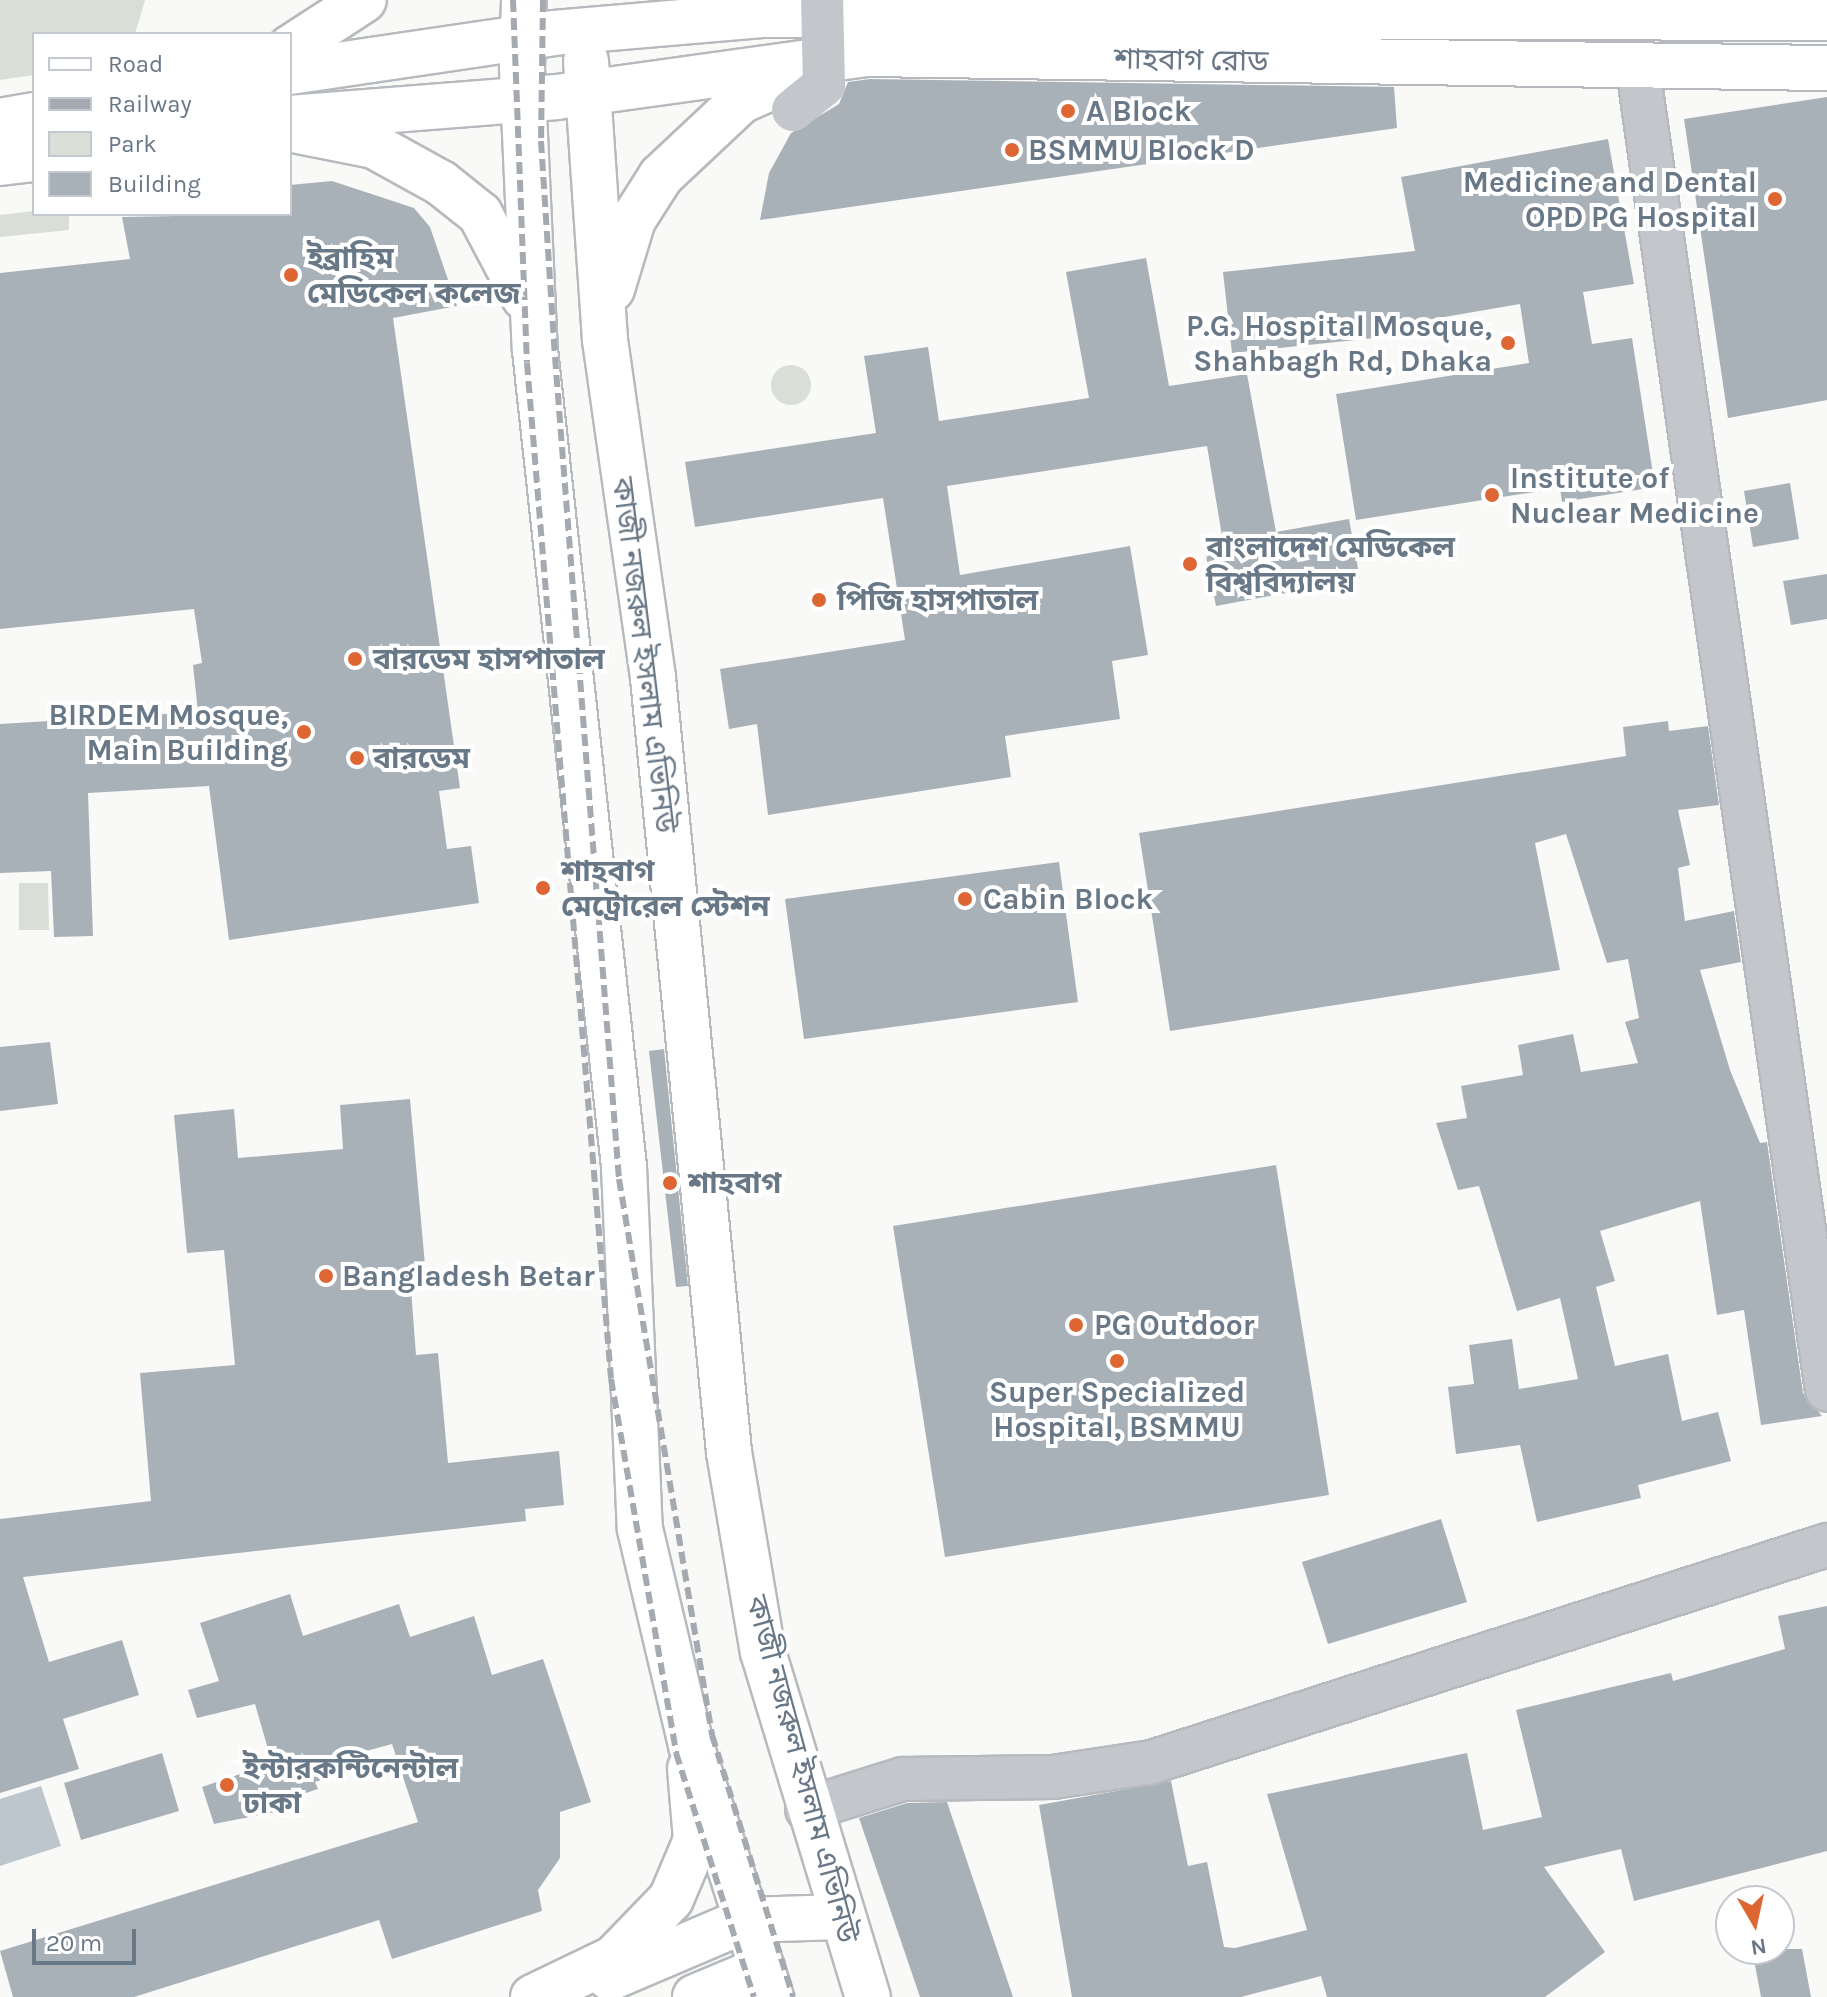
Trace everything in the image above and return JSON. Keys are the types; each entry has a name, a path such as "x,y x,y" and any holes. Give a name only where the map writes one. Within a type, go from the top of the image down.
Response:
{"main road":[{"path":"292,47 364,0"},
{"path":"771,0 859,22"},
{"name":"শাহবাগ রোড","path":"555,52 859,22 1827,18"},
{"path":"605,340 615,264 633,220 694,140 741,101 859,22"},
{"name":"শাহবাগ রোড","path":"555,52 859,22 1638,69 1827,68"},
{"path":"292,72 555,52"},
{"path":"292,118 555,52"},
{"path":"535,350 555,52"},
{"name":"কাজী নজরুল ইসলাম এভিনিউ","path":"555,52 605,340 653,678 729,1452 763,1652 807,1809 868,1997"},
{"path":"0,121 32,115"},
{"path":"292,131 374,146 480,214 520,282 535,350 624,1167 640,1529 691,1745 767,1983"},
{"path":"0,163 32,159"},
{"path":"533,1997 614,1958 671,1899 696,1840 691,1745"},
{"path":"568,1997 746,1920 840,1917"},
{"path":"695,1997 767,1983 840,1917"}],"street":[{"path":"793,110 824,85 822,0"},
{"path":"1638,69 1827,1390"},
{"path":"807,1809 903,1779 1053,1777 1152,1762 1827,1545"}],"green space":[{"path":"0,0 145,0 136,32 32,32 32,75 0,80"},
{"path":"32,211 32,216 69,216 69,230 0,237 0,215"},
{"path":"791,365 805,371 811,385 805,399 791,405 777,399 771,385 777,371"},
{"path":"19,883 48,883 49,930 19,930"}],"shaded area":[{"path":"41,1786 61,1846 0,1866 0,1799"}],"building":[{"name":"BSMMU Block D","path":"870,79 1394,87 1397,128 760,220 769,173 791,133 839,104 848,82"},
{"path":"1827,97 1827,400 1728,418 1684,119"},
{"path":"1608,139 1634,284 1583,292 1592,344 1632,338 1655,487 1562,502 1560,488 1356,520 1336,394 1529,363 1520,304 1421,321 1422,333 1232,353 1223,272 1415,251 1401,177"},
{"name":"বারডেম হাসপাতাল","path":"332,181 414,208 430,227 457,306 393,318 460,788 439,791 447,849 471,846 479,903 229,940 209,786 88,793 93,936 54,937 51,871 0,873 0,724 198,712 193,665 202,663 194,609 0,629 0,273 130,259 122,217 292,216 292,185"},
{"path":"1146,258 1169,386 1247,374 1276,532 1349,519 1360,579 1216,606 1204,546 1223,542 1207,446 947,486 960,575 1130,546 1148,655 1112,661 1120,719 1005,736 1011,777 768,815 757,724 729,729 720,669 905,640 883,498 695,527 685,462 876,433 864,356 928,347 939,421 1089,398 1066,272"},
{"path":"1790,483 1799,539 1753,547 1744,491"},
{"path":"1827,574 1827,619 1791,625 1783,581"},
{"path":"1668,721 1669,731 1708,726 1719,805 1678,810 1690,865 1678,868 1685,921 1734,911 1741,962 1700,970 1730,1070 1760,1143 1767,1142 1803,1393 1822,1416 1761,1425 1744,1310 1717,1315 1700,1201 1600,1231 1615,1281 1596,1287 1615,1366 1668,1354 1682,1421 1718,1412 1731,1461 1638,1485 1641,1498 1537,1522 1520,1445 1456,1454 1448,1387 1474,1384 1469,1345 1512,1339 1519,1389 1578,1379 1560,1298 1517,1311 1479,1186 1458,1190 1436,1123 1467,1118 1461,1086 1523,1075 1518,1045 1573,1034 1581,1072 1638,1063 1625,1022 1639,1018 1628,959 1607,963 1566,834 1535,843 1560,970 1170,1031 1139,833 1626,756 1623,727"},
{"path":"1059,862 1078,1002 804,1039 785,899"},
{"path":"50,1042 58,1104 0,1111 0,1047"},
{"path":"664,1049 688,1286 676,1287 649,1051"},
{"path":"410,1099 427,1287 411,1289 416,1355 438,1353 448,1463 559,1451 564,1505 525,1509 526,1521 23,1577 49,1662 122,1640 139,1695 63,1719 79,1769 0,1793 0,1519 151,1501 140,1373 235,1365 224,1250 187,1253 174,1115 234,1109 238,1158 343,1149 340,1105"},
{"name":"Super Specialized Hospital, BSMMU","path":"1276,1165 1329,1495 945,1557 893,1226"},
{"path":"1441,1519 1467,1602 1328,1644 1302,1562"},
{"path":"290,1594 303,1636 399,1604 410,1637 474,1616 492,1675 543,1659 591,1802 560,1812 560,1858 538,1890 542,1911 392,1959 379,1920 134,1997 13,1997 0,1951 418,1822 392,1744 322,1763 327,1778 315,1782 318,1789 272,1804 275,1812 214,1824 202,1787 272,1763 255,1704 197,1718 188,1690 219,1681 200,1623"},
{"path":"1827,1606 1827,1851 1634,1901 1621,1849 1544,1867 1605,1952 1545,1997 1327,1997 1321,1976 1241,1997 1072,1997 1039,1805 1171,1781 1188,1866 1207,1862 1224,1947 1235,1948 1307,1930 1267,1794 1467,1753 1483,1830 1542,1817 1516,1710 1671,1673 1673,1681 1785,1649 1778,1616"},
{"path":"162,1753 179,1811 81,1840 64,1783"},
{"path":"947,1802 1013,1997 920,1997 859,1818 907,1803"},
{"path":"1795,1949 1802,1949 1811,1997 1761,1997 1755,1965 1795,1965"}],"railway":[{"path":"513,0 527,363 611,1379 676,1753 754,1997"},
{"path":"543,0 541,141 619,1179 712,1735 793,1997"}],"place":[{"name":"A Block","path":"1068,111"},
{"name":"BSMMU Block D","path":"1012,150"},
{"name":"Medicine and Dental OPD PG Hospital","path":"1775,199"},
{"name":"ইব্রাহিম মেডিকেল কলেজ","path":"291,275"},
{"name":"P.G. Hospital Mosque, Shahbagh Rd, Dhaka","path":"1508,343"},
{"name":"Institute of Nuclear Medicine","path":"1492,495"},
{"name":"বাংলাদেশ মেডিকেল বিশ্ববিদ্যালয়","path":"1190,564"},
{"name":"পিজি হাসপাতাল","path":"819,600"},
{"name":"বারডেম হাসপাতাল","path":"355,659"},
{"name":"BIRDEM Mosque, Main Building","path":"304,732"},
{"name":"বারডেম","path":"357,758"},
{"name":"শাহবাগ মেট্রোরেল স্টেশন","path":"543,888"},
{"name":"Cabin Block","path":"965,899"},
{"name":"শাহবাগ","path":"670,1183"},
{"name":"Bangladesh Betar","path":"326,1276"},
{"name":"PG Outdoor","path":"1076,1325"},
{"name":"Super Specialized Hospital, BSMMU","path":"1117,1361"},
{"name":"ইন্টারকন্টিনেন্টাল ঢাকা","path":"227,1785"}]}
